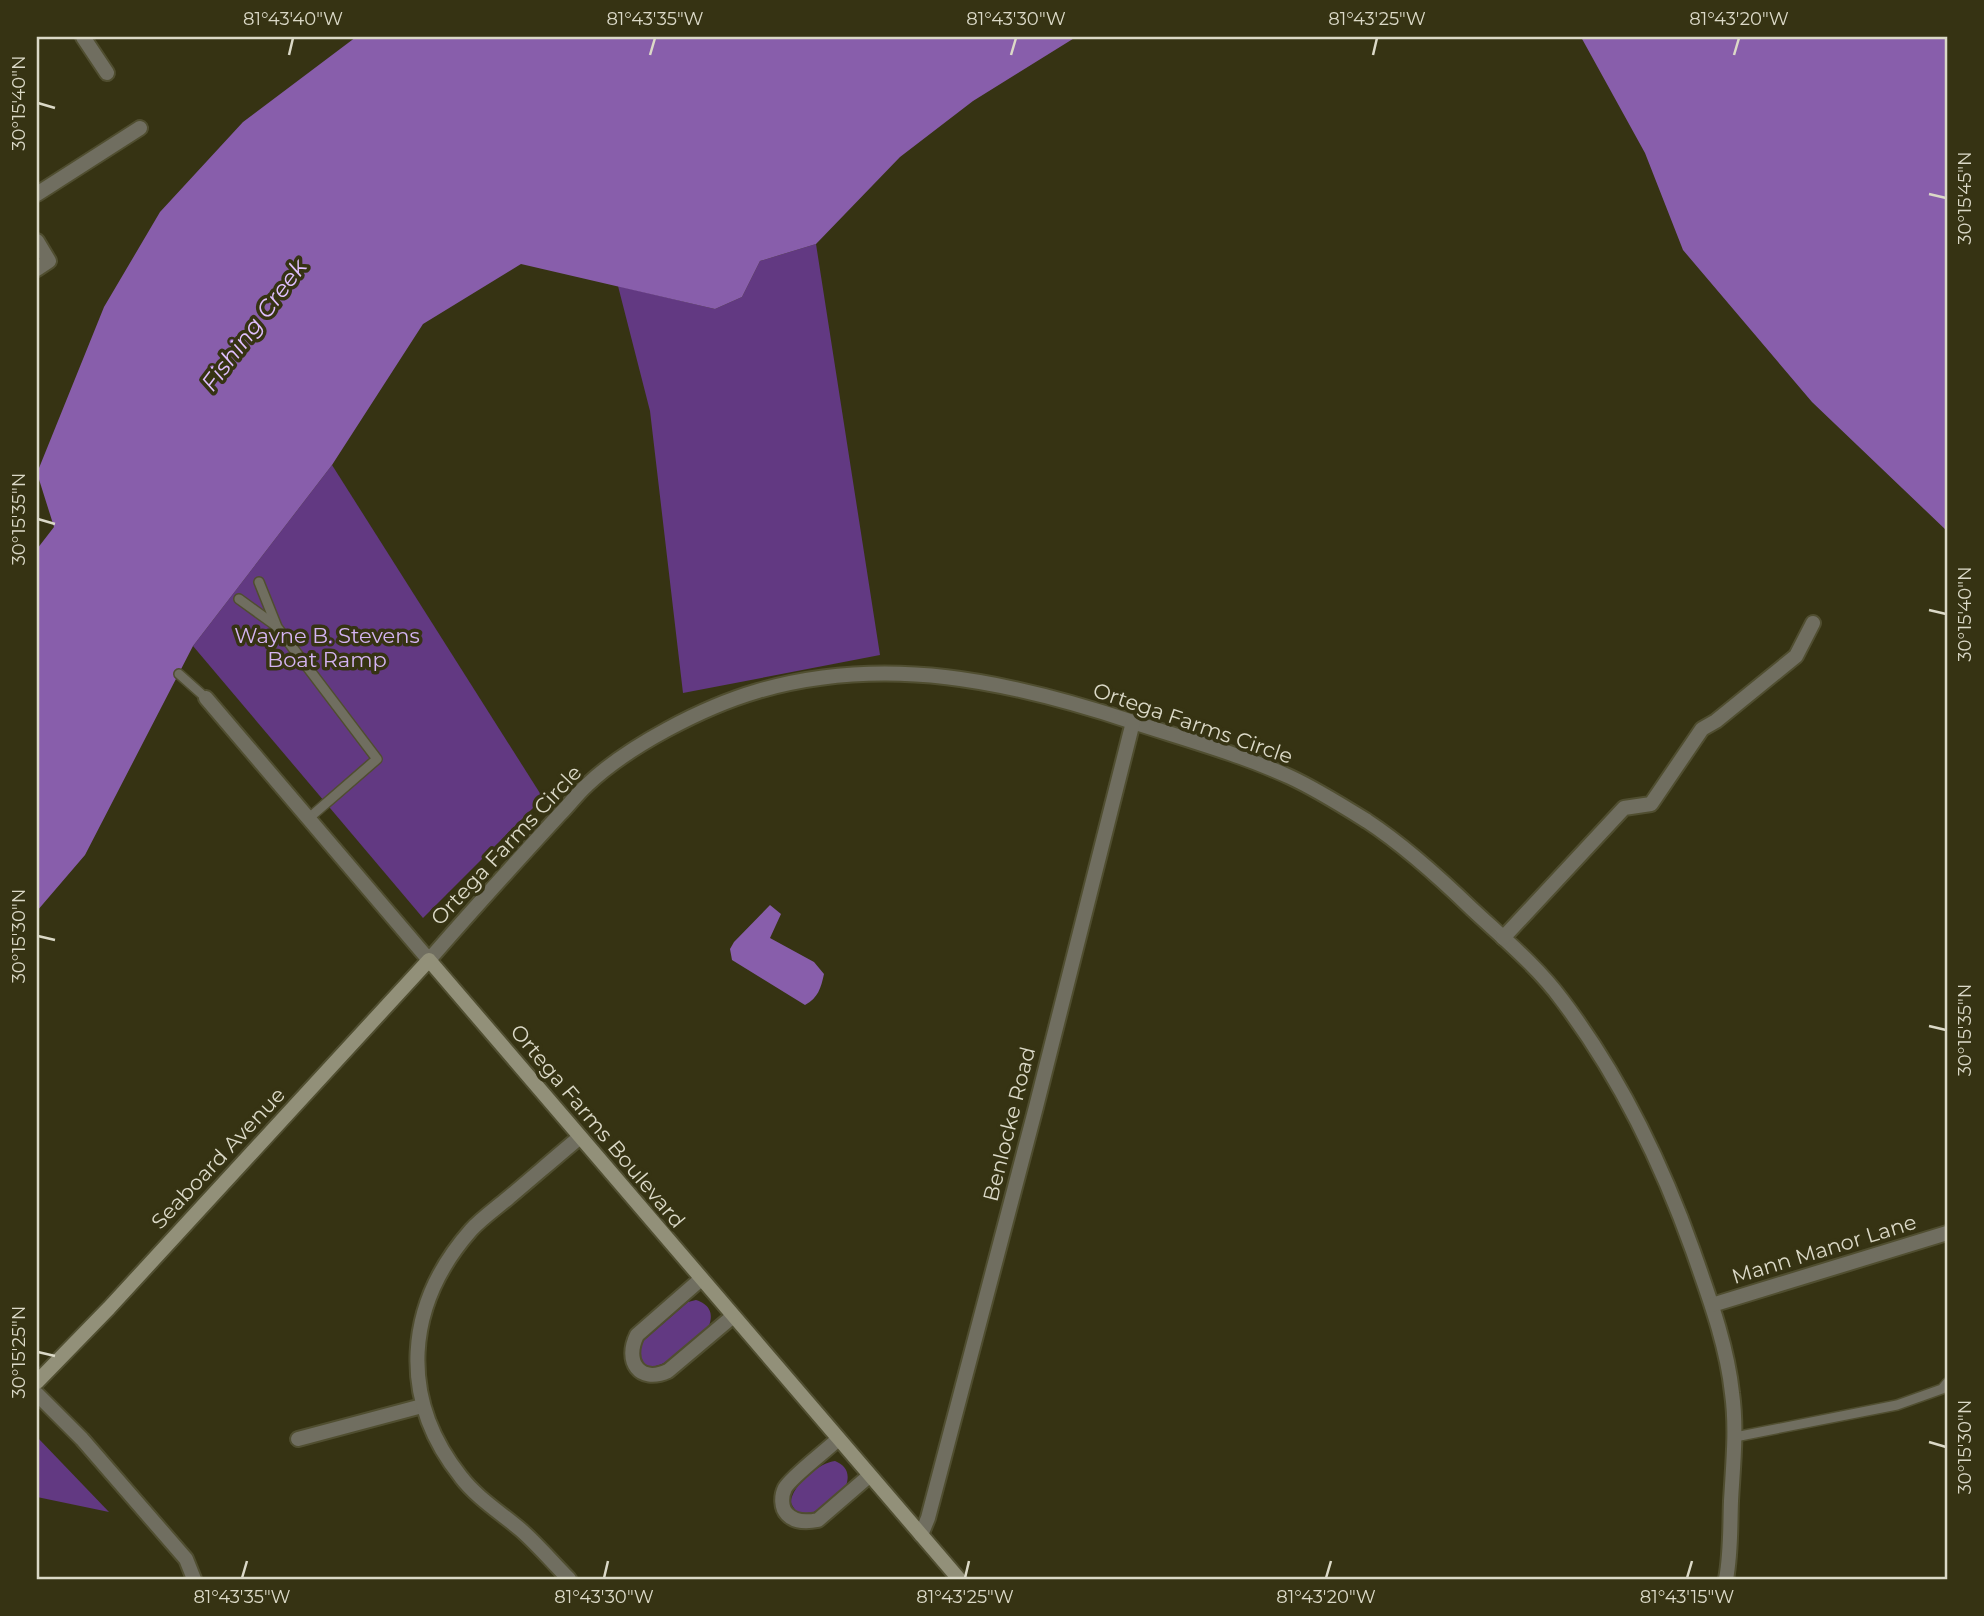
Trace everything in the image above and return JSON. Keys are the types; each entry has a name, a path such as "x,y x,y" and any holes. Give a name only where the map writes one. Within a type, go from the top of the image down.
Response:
{"street":[{"path":"83,37 107,73"},
{"path":"37,194 140,128"},
{"path":"37,241 49,261 37,268"},
{"path":"1503,938 1624,808 1651,804 1702,729 1716,721 1796,656 1813,623"},
{"name":"Ortega Farms Circle","path":"429,960 516,859 589,783 646,741 698,714 756,691 841,674 866,672 944,675 996,683 1133,722 1291,777 1359,817 1438,877 1503,938 1560,997 1589,1038 1651,1147 1675,1201 1712,1306 1732,1392 1735,1437 1726,1579"},
{"name":"Ortega Farms Boulevard","path":"206,698 959,1579"},
{"name":"Benlocke Road","path":"922,1535 1036,1107 1133,722"},
{"name":"Seaboard Avenue","path":"37,1382 109,1308 429,960"},
{"path":"569,1579 524,1533 462,1480 430,1429 422,1406 417,1367 423,1311 435,1281 453,1253 473,1228 580,1137"},
{"name":"Mann Manor Lane","path":"1712,1306 1947,1233"},
{"path":"701,1279 637,1335 631,1348 631,1357 636,1367 646,1374 657,1376 668,1371 733,1317"},
{"path":"37,1394 82,1439 186,1559 194,1579"},
{"path":"298,1440 422,1406"},
{"path":"838,1440 786,1487 782,1506 787,1514 796,1520 818,1520 869,1476"}],"lane":[{"path":"260,582 277,626 377,759 309,818"},
{"path":"239,599 277,626"},
{"path":"179,674 206,698"},
{"path":"1735,1437 1897,1405 1942,1389 1947,1383"}],"green space":[{"path":"816,244 880,655 683,693 650,411 618,286 715,309 742,297 760,261"},
{"name":"Wayne B. Stevens Boat Ramp","path":"332,465 543,798 423,918 193,646"},
{"path":"696,1300 709,1310 709,1326 682,1351 659,1365 649,1366 642,1362 638,1349 642,1342 688,1302"},
{"path":"37,1437 109,1512 37,1497"},
{"path":"835,1461 846,1471 846,1486 818,1510 803,1514 797,1511 791,1503 795,1490 807,1476"}],"water":[{"name":"Fishing Creek","path":"356,37 1076,37 973,101 900,157 816,244 760,261 742,297 715,309 521,264 423,324 332,465 193,646 85,855 37,911 37,549 54,527 37,473 104,307 160,212 243,122"},
{"path":"1581,37 1947,37 1947,531 1812,402 1683,250 1645,153"},
{"path":"770,905 781,914 770,938 814,962 824,974 818,992 805,1005 732,960 730,949 734,942"}]}
